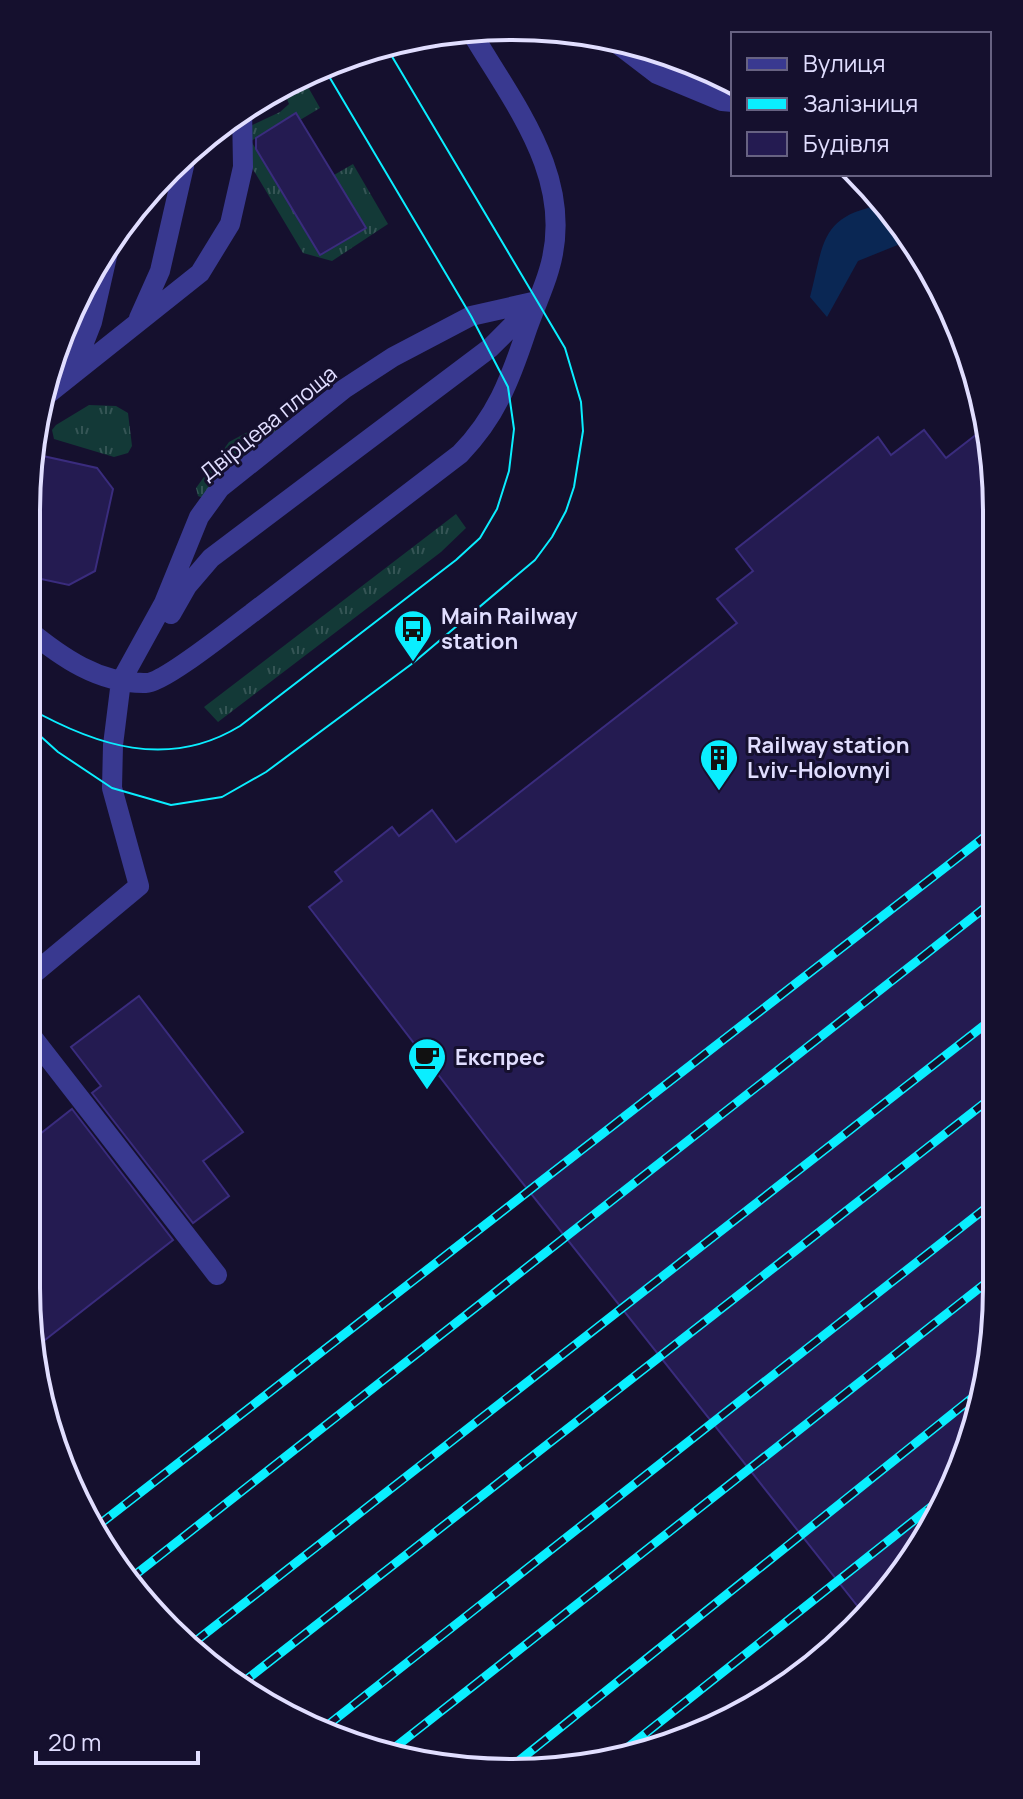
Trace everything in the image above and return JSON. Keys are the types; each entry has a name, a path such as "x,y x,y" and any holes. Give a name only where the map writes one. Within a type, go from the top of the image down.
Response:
{"street":[{"path":"40,639 68,660 96,674 150,684 197,654 460,454 480,434 508,387 550,268 555,231 551,180 539,144 477,41"},
{"path":"633,56 657,74 722,101 731,102"},
{"path":"657,74 685,73"},
{"path":"56,388 200,273 230,224 243,167 242,124"},
{"path":"134,326 149,300 160,271 182,174"},
{"path":"70,377 83,350 102,278"},
{"path":"40,968 139,886 112,788 113,745 121,681 135,658 166,624 187,586 211,558 490,348 537,301"},
{"name":"Двірцева площа","path":"121,681 164,603 199,517 220,488 344,389 393,357 471,316 537,301"},
{"path":"40,1050 217,1275"}],"green space":[{"path":"308,87 320,108 300,120 296,113 251,141 320,254 366,228 334,175 353,164 388,224 332,261 303,253 239,146 242,130 280,112 289,104 287,99"},
{"path":"89,405 116,406 128,413 132,446 128,453 114,457 54,439 52,430 56,425"},
{"path":"274,418 283,425 228,469 203,498 198,496 196,488 229,442"},
{"path":"456,514 466,528 441,552 218,722 204,707"}],"water":[{"path":"872,208 900,244 858,261 827,317 810,297 823,247 836,224"}],"building":[{"path":"296,113 366,228 320,255 256,149 256,138"},
{"path":"924,430 946,458 976,434 983,512 982,1318 967,1410 947,1468 904,1549 858,1607 487,1138 309,907 342,881 335,872 392,827 399,836 432,810 456,842 737,623 717,599 753,571 736,549 878,437 891,455"},
{"path":"43,456 97,468 113,489 95,571 69,585 40,579"},
{"path":"139,996 243,1132 203,1161 229,1196 193,1223 92,1093 101,1086 71,1047"},
{"path":"72,1109 173,1240 43,1341 40,1288 40,1134"}],"tram line":[{"path":"40,736 58,752 112,788 171,805 222,797 266,772 413,663 535,560 566,511 574,487 583,431 581,402 565,348 391,55"},
{"path":"40,714 79,733 132,748 159,750 186,747 213,739 240,726 456,560 480,538 497,509 509,471 514,429 508,387 471,316 329,77"}],"railway":[{"path":"102,1522 983,838"},
{"path":"136,1574 983,909"},
{"path":"198,1639 983,1026"},
{"path":"248,1679 983,1104"},
{"path":"331,1723 983,1210"},
{"path":"398,1745 983,1285"},
{"path":"522,1759 969,1400"},
{"path":"633,1743 926,1510"}],"place":[{"name":"Main Railway station","path":"413,663"},
{"name":"Railway station Lviv-Holovnyi","path":"719,792"},
{"name":"Експрес","path":"427,1091"}]}
